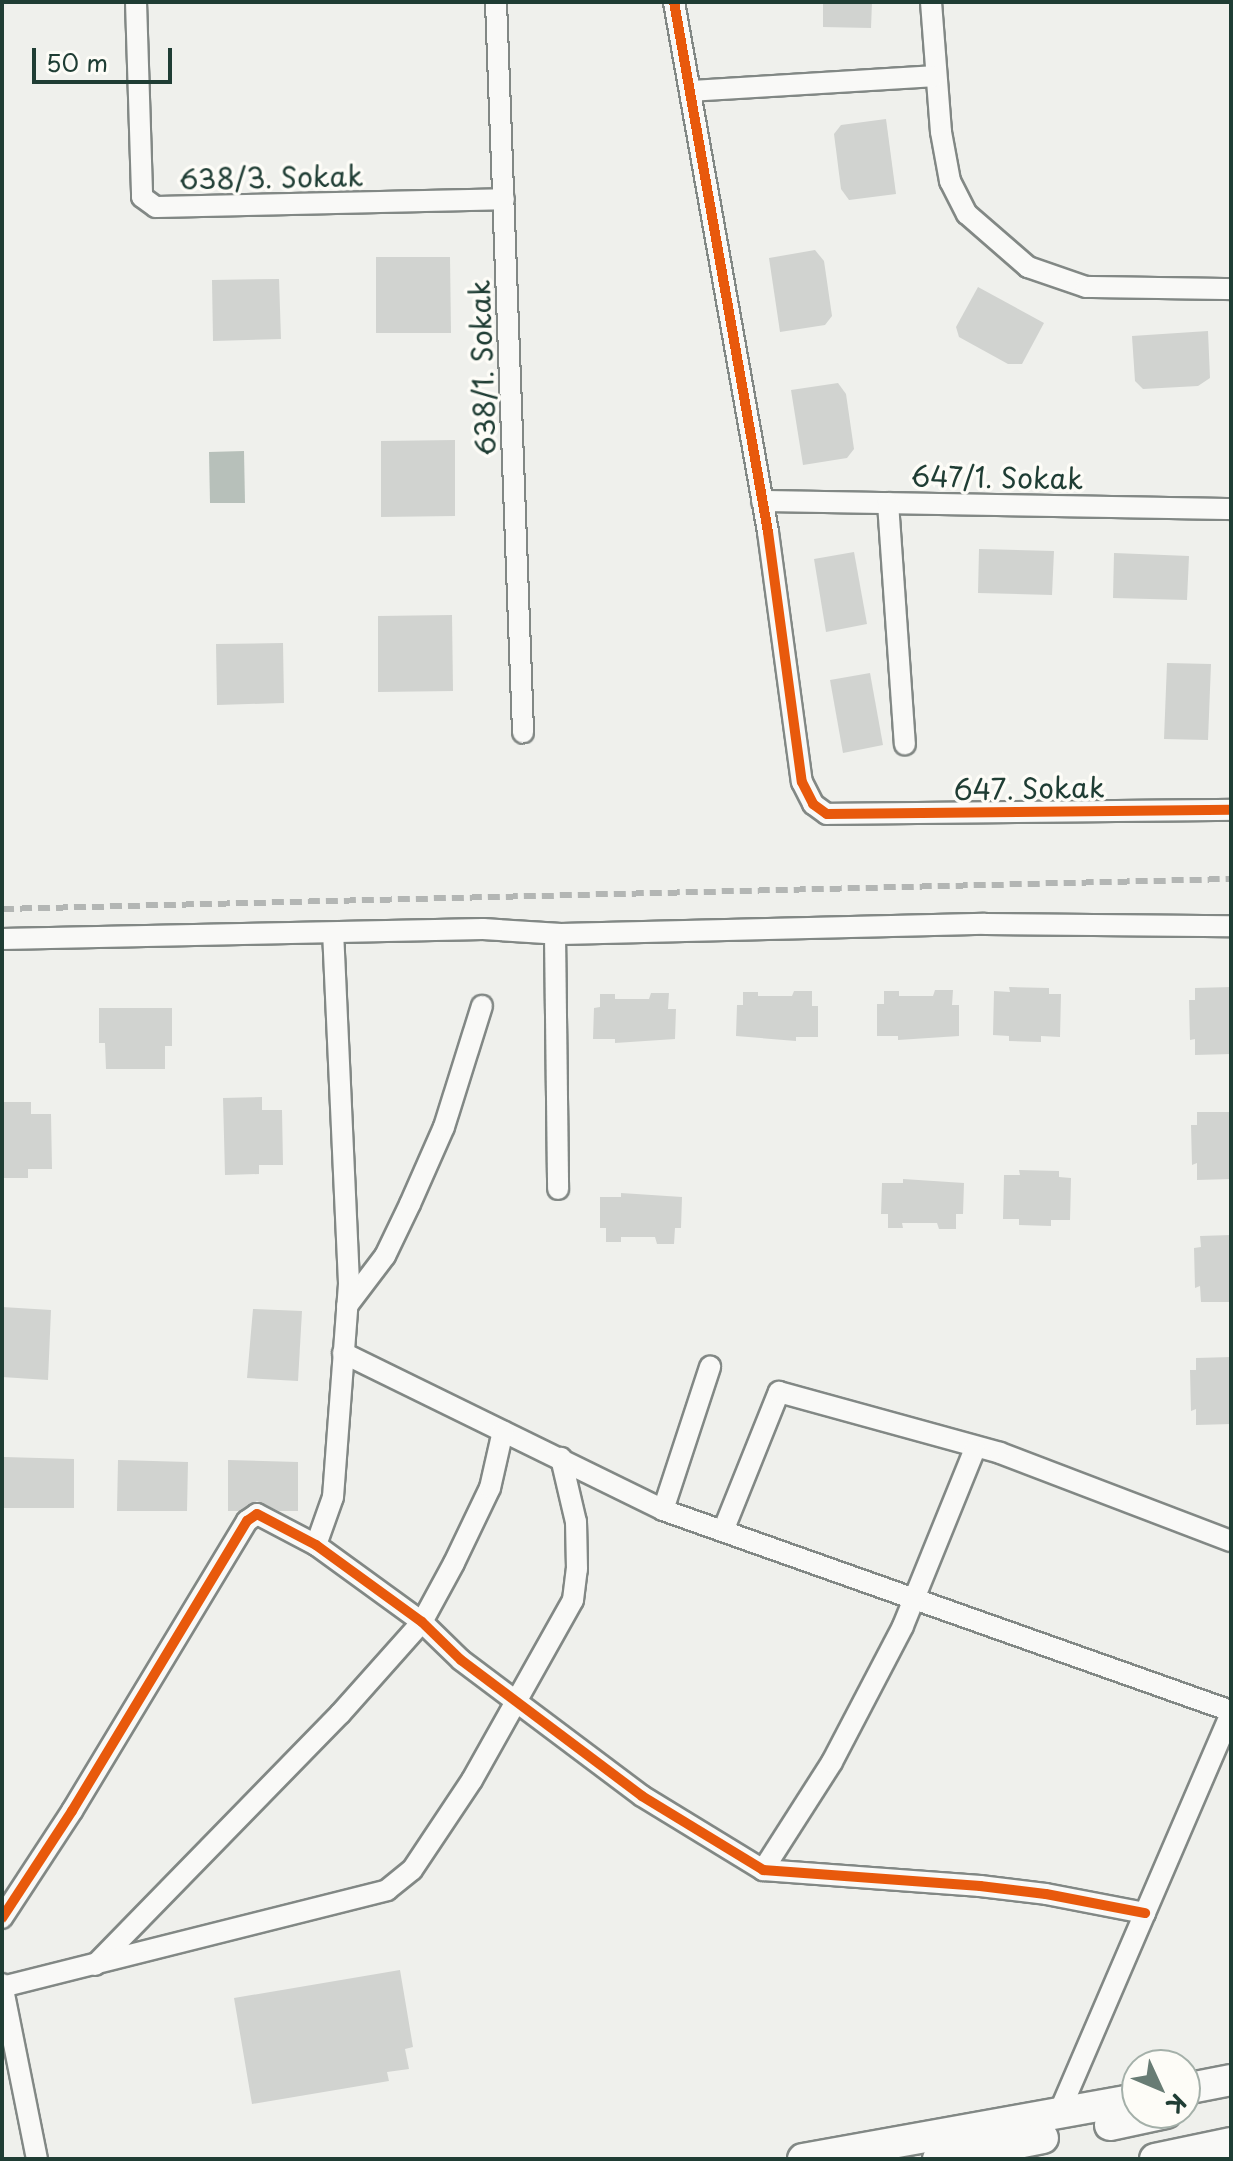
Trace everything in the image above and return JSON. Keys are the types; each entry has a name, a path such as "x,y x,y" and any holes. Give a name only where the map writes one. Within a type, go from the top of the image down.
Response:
{"highway":[{"path":"1201,2086 1231,2080"},
{"path":"1201,2106 1231,2100"},
{"path":"803,2159 1121,2102"},
{"path":"938,2159 1121,2122"},
{"path":"1155,2159 1231,2143"}],"street":[{"name":"638/3. Sokak","path":"136,2 142,197 156,207 504,199"},
{"name":"638/1. Sokak","path":"496,2 523,733"},
{"path":"674,2 762,501"},
{"path":"931,2 935,76 950,181 967,214 1028,267 1086,287 1231,289"},
{"path":"690,91 935,76"},
{"name":"647/1. Sokak","path":"762,501 1231,509"},
{"name":"647. Sokak","path":"762,501 802,782 813,804 827,814 1231,810"},
{"path":"888,503 905,744"},
{"path":"2,939 483,929 555,934 985,924 1231,926"},
{"path":"316,1545 333,1497 347,1306 333,933"},
{"path":"555,934 558,1189"},
{"path":"347,1306 385,1256 410,1204 444,1127 482,1006"},
{"path":"343,1353 663,1510 1231,1713 1058,2115"},
{"path":"663,1510 710,1367"},
{"path":"723,1531 779,1392 975,1449 1000,1453 1231,1541"},
{"path":"95,1965 247,1811 422,1622 490,1488 503,1431"},
{"path":"763,1870 832,1762 915,1599 975,1449"},
{"path":"37,2159 2,1986 387,1890 412,1870 442,1828 573,1600 577,1569 576,1522 561,1458"},
{"path":"2,1918 72,1811 247,1521 263,1514 316,1545 422,1622 461,1660 642,1796 763,1870 993,1888 1145,1913"}],"shaded area":[{"path":"244,451 245,503 210,503 209,452"}],"building":[{"path":"823,2 872,2 871,28 823,27"},
{"path":"886,119 896,194 849,200 841,189 834,134 841,125"},
{"path":"815,250 824,261 832,316 825,325 780,332 769,258"},
{"path":"376,257 450,257 451,333 376,333"},
{"path":"279,279 281,339 213,341 212,280"},
{"path":"978,287 1044,323 1022,364 1008,364 959,337 956,327"},
{"path":"1208,331 1210,378 1198,386 1143,389 1135,381 1132,336"},
{"path":"838,383 846,394 854,449 847,458 803,465 791,390"},
{"path":"455,440 455,516 381,517 381,441"},
{"path":"979,549 1054,551 1052,595 978,593"},
{"path":"854,552 867,624 826,632 814,559"},
{"path":"1114,553 1189,556 1187,600 1113,598"},
{"path":"452,615 453,691 378,692 378,616"},
{"path":"283,643 284,703 217,705 216,644"},
{"path":"1167,663 1211,664 1208,740 1164,739"},
{"path":"870,673 883,745 843,753 830,680"},
{"path":"1009,987 1049,988 1049,994 1061,994 1060,1037 1041,1036 1041,1042 1009,1041 1009,1036 993,1035 994,991 1010,992"},
{"path":"1231,987 1231,1054 1195,1055 1195,1039 1190,1040 1189,1000 1195,1000 1195,988"},
{"path":"935,990 953,990 952,1005 959,1005 959,1036 898,1040 898,1036 877,1036 877,1004 884,1004 884,991 899,991 899,996 933,996"},
{"path":"794,991 812,991 812,1006 818,1006 818,1037 796,1037 796,1041 736,1036 737,1005 743,1005 743,992 758,992 758,996 792,996"},
{"path":"651,993 669,993 668,1009 676,1009 675,1039 615,1043 615,1039 593,1039 594,1008 600,1007 600,994 615,994 615,999 649,999"},
{"path":"99,1008 172,1008 172,1046 165,1046 165,1069 106,1069 105,1043 99,1043"},
{"path":"262,1097 262,1110 282,1110 283,1165 259,1165 259,1174 225,1175 223,1098"},
{"path":"2,1102 31,1102 31,1114 51,1114 52,1169 28,1169 28,1178 2,1178"},
{"path":"1197,1112 1231,1112 1231,1179 1197,1180 1197,1163 1192,1165 1191,1125 1197,1125"},
{"path":"1019,1170 1059,1171 1059,1177 1071,1178 1070,1220 1051,1220 1051,1226 1019,1225 1019,1219 1003,1219 1004,1175 1020,1175"},
{"path":"903,1179 964,1183 963,1214 956,1214 956,1229 939,1229 937,1223 902,1223 903,1228 888,1228 888,1214 881,1214 882,1183 903,1183"},
{"path":"621,1193 682,1197 681,1228 675,1228 674,1244 657,1244 655,1237 621,1237 621,1242 606,1242 606,1228 600,1228 600,1197 621,1197"},
{"path":"1231,1235 1231,1302 1201,1302 1200,1286 1195,1288 1194,1248 1201,1247 1200,1236"},
{"path":"2,1307 51,1310 48,1380 2,1377"},
{"path":"253,1309 302,1311 298,1381 247,1378"},
{"path":"1231,1357 1231,1424 1196,1425 1196,1409 1191,1411 1190,1370 1196,1370 1196,1358"},
{"path":"4,1457 74,1459 74,1508 4,1508"},
{"path":"118,1460 188,1462 187,1511 117,1511"},
{"path":"228,1460 298,1462 298,1511 279,1511 257,1501 239,1511 228,1511"},
{"path":"400,1970 413,2047 405,2049 409,2069 387,2072 389,2081 252,2104 234,1998"}],"railway":[{"path":"2,909 1231,879"}],"cycle path":[{"path":"674,2 768,532 802,782 813,804 827,814 1231,810"},
{"path":"2,1918 72,1811 247,1521 257,1514 316,1545 422,1622 461,1660 642,1796 763,1870 980,1886 1046,1894 1145,1913"}]}
